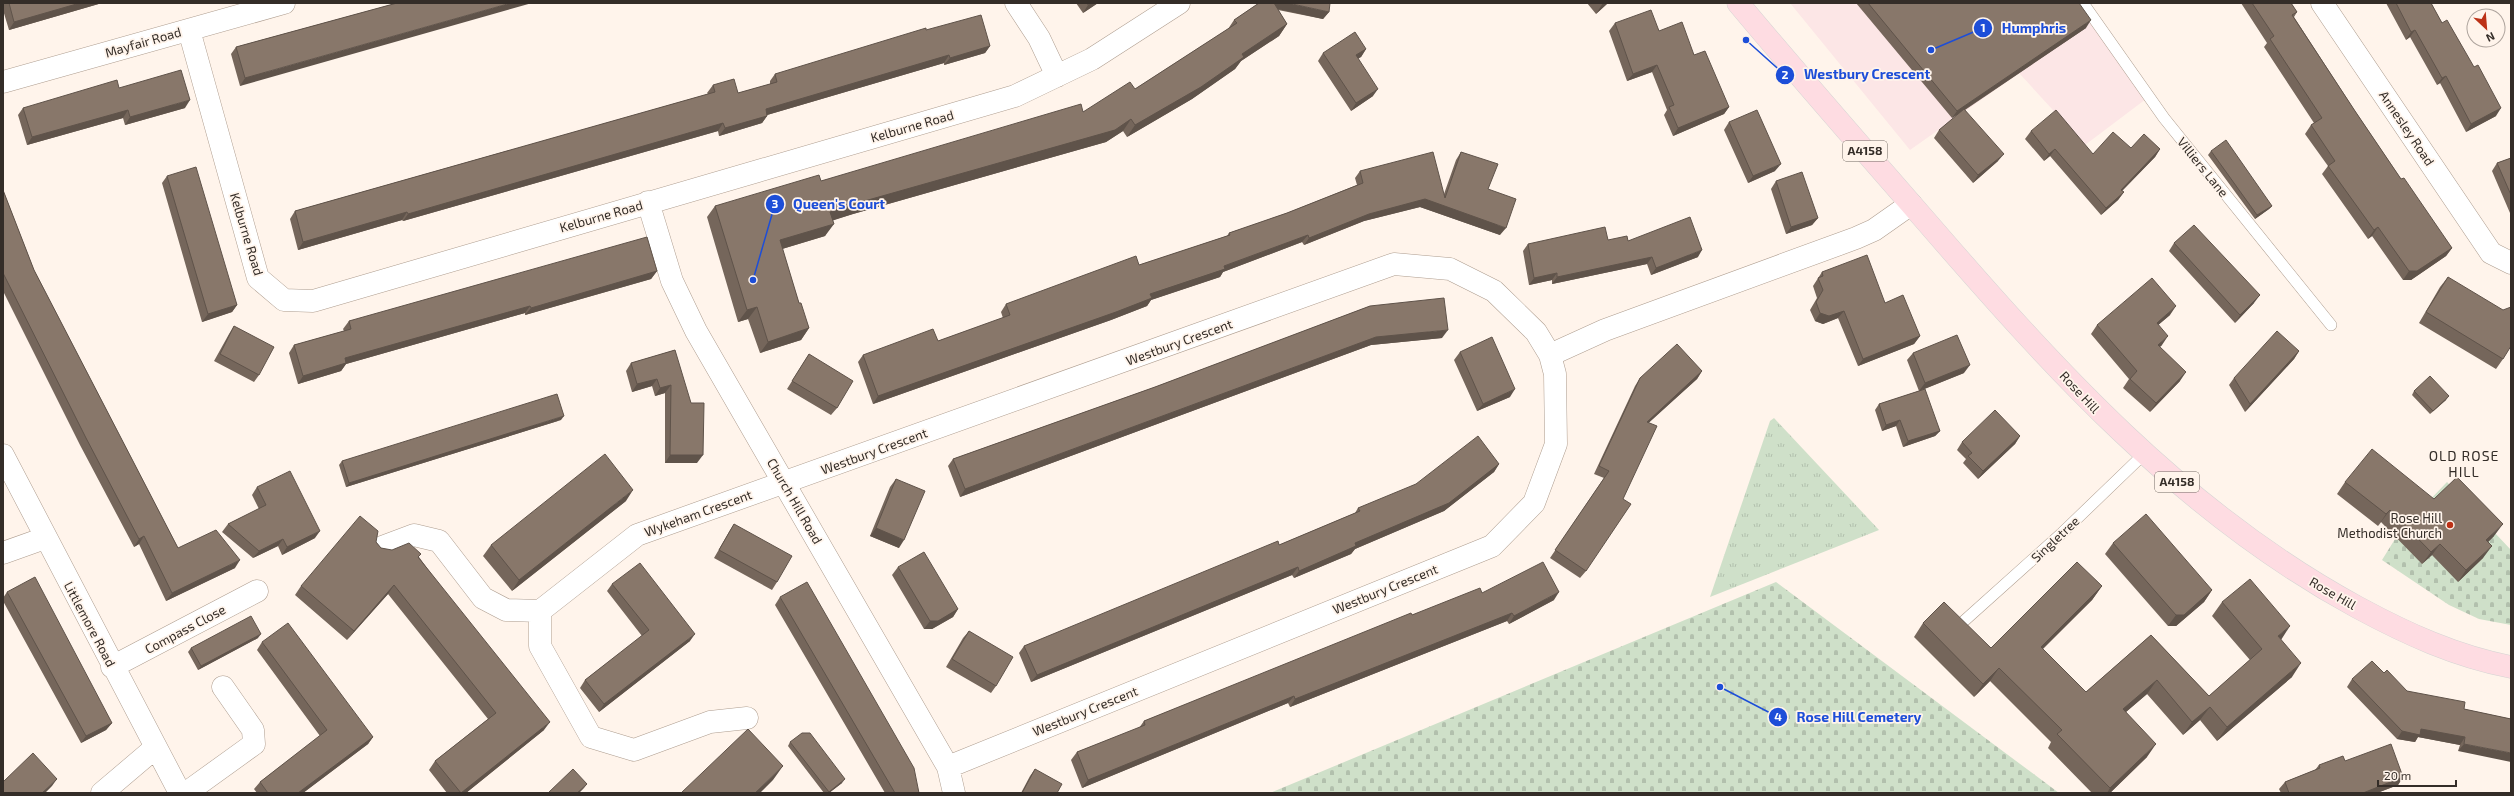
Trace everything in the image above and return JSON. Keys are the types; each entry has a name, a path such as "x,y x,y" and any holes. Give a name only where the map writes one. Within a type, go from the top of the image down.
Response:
{"main road":[{"name":"Rose Hill","path":"1738,3 2006,314 2112,425 2143,455 2271,556 2334,594 2410,636 2474,660 2511,667"}],"street":[{"path":"1016,3 1039,38 1057,76"},
{"name":"Kelburne Road","path":"189,30 258,278 284,300 313,301 1015,96 1092,60 1179,3"},
{"name":"Annesley Road","path":"2322,3 2491,254 2511,263"},
{"name":"Mayfair Road","path":"3,82 189,30 275,4"},
{"name":"Church Hill Road","path":"648,202 672,281 696,331 948,767 954,793"},
{"path":"1550,355 1605,330 1856,238 1874,230 1911,204"},
{"name":"Westbury Crescent","path":"785,483 1394,264 1450,269 1494,291 1536,332 1550,355 1555,374 1556,444 1534,503 1492,546 948,767"},
{"name":"Littlemore Road","path":"3,454 112,667 180,793"},
{"name":"Wykeham Crescent","path":"540,611 637,535 785,483"},
{"path":"382,547 414,535 439,541 483,598 506,610 540,611 540,646 591,737 634,750 710,722 746,718"},
{"path":"3,553 45,538"},
{"name":"Compass Close","path":"112,667 257,591"},
{"path":"186,793 254,744 253,730 224,687"},
{"path":"102,793 156,748"}],"lane":[{"name":"Villiers Lane","path":"2083,3 2164,118 2331,325"},
{"name":"Singletree","path":"1964,621 2061,534 2143,455"}],"shaded area":[{"path":"1790,3 2079,3 2146,99 2085,145 2019,73 1910,150"}],"green space":[{"path":"1774,418 1879,530 1710,597 1770,421"},
{"path":"2447,482 2511,550 2511,625 2479,619 2449,605 2382,560 2400,531"},
{"path":"1776,582 2059,793 1270,793"}],"building":[{"path":"9,3 80,3 14,22"},
{"path":"397,3 511,3 245,78 236,47"},
{"path":"1259,3 1274,3 1287,24 1242,54 1244,57 1201,87 1135,125 1131,119 1115,130 830,212 834,224 780,240 799,303 801,303 809,328 768,342 757,307 747,310 715,206 819,175 821,181 1081,104 1083,112 1130,82 1135,89 1237,23 1234,20"},
{"path":"1288,3 1330,3 1329,12"},
{"path":"1868,3 2079,3 2091,20 1957,111"},
{"path":"2252,3 2291,3 2297,12 2292,15 2355,111 2401,179 2404,178 2452,248 2417,271 2409,271 2378,227 2374,230 2328,166 2335,161 2311,125 2322,118 2270,39 2274,36"},
{"path":"2396,3 2431,3 2442,23 2447,20 2474,67 2478,65 2501,108 2471,124 2446,76 2442,78 2415,30 2411,32"},
{"path":"1651,10 1659,31 1682,22 1694,55 1705,51 1729,107 1678,128 1669,107 1674,105 1657,65 1633,74 1615,23"},
{"path":"981,15 990,46 950,58 949,55 766,109 767,116 725,128 723,123 408,214 407,212 303,242 295,211 715,92 713,85 734,79 738,93 777,82 775,74 926,28 926,30"},
{"path":"1355,32 1366,49 1356,55 1378,89 1356,103 1323,53"},
{"path":"181,70 190,100 130,117 128,110 32,137 23,108 117,80 119,88"},
{"path":"1964,109 2004,154 1978,175 1939,130"},
{"path":"1757,110 1781,164 1753,176 1729,122"},
{"path":"2056,110 2093,154 2113,132 2131,148 2144,134 2160,149 2121,190 2124,192 2106,208 2055,149 2049,154 2031,131"},
{"path":"2226,140 2272,206 2257,215 2211,151"},
{"path":"1433,152 1445,198 1461,152 1498,164 1488,189 1516,199 1506,228 1425,199 1369,214 1309,238 1308,235 1224,266 1225,269 1150,294 1152,298 1116,312 878,396 863,355 933,329 938,341 1010,315 1006,304 1136,256 1139,265 1230,235 1229,233 1287,213 1363,183 1360,171"},
{"path":"2511,158 2511,195 2497,163"},
{"path":"196,167 237,305 208,314 167,176"},
{"path":"1802,172 1818,218 1791,227 1776,181"},
{"path":"3,190 34,270 178,548 216,530 240,560 172,593 144,536 139,539 86,438 3,273"},
{"path":"1690,217 1702,250 1656,268 1652,257 1557,277 1557,273 1534,278 1528,244 1605,227 1608,240 1627,236 1628,241"},
{"path":"2194,225 2260,295 2240,315 2174,243"},
{"path":"647,237 657,271 531,308 530,306 345,358 346,363 303,376 294,345 351,329 349,321"},
{"path":"1867,255 1885,303 1903,295 1920,336 1863,359 1844,311 1829,316 1820,313 1816,302 1823,290 1818,278 1823,276 1822,272"},
{"path":"2448,277 2503,310 2511,307 2511,346 2503,359 2426,312"},
{"path":"2152,278 2176,306 2157,323 2168,336 2158,345 2186,372 2156,403 2130,379 2137,371 2097,325"},
{"path":"1444,298 1448,330 1376,337 965,489 953,459 1155,387 1370,306"},
{"path":"234,326 274,347 259,375 220,354"},
{"path":"2277,331 2299,351 2250,404 2234,378"},
{"path":"1957,335 1970,365 1925,383 1913,353"},
{"path":"1492,337 1515,389 1483,404 1460,352"},
{"path":"1677,344 1702,371 1647,422 1657,426 1623,499 1631,504 1586,571 1555,550 1609,471 1599,466 1640,378"},
{"path":"675,350 691,403 704,403 703,455 670,455 671,385 660,388 657,379 637,384 631,363"},
{"path":"809,354 853,381 837,408 792,381"},
{"path":"2430,376 2449,396 2433,411 2414,391"},
{"path":"1925,389 1940,431 1908,441 1900,420 1886,425 1879,404"},
{"path":"557,394 564,416 349,483 342,461"},
{"path":"1995,410 2020,436 1983,471 1968,456 1972,453 1962,442"},
{"path":"1478,436 1499,464 1449,503 1355,543 1356,546 1299,571 1298,567 1037,675 1024,646 1278,541 1279,545 1360,511 1358,508 1416,484"},
{"path":"2372,449 2434,499 2457,477 2503,524 2486,540 2492,546 2466,570 2440,544 2431,552 2390,510 2386,514 2345,482"},
{"path":"605,454 633,490 519,580 491,545"},
{"path":"290,471 320,531 287,547 283,539 259,551 228,524 266,505 257,487"},
{"path":"896,479 925,491 904,540 876,528"},
{"path":"2146,514 2212,590 2184,615 2176,615 2113,543"},
{"path":"360,516 378,531 376,542 381,548 392,550 409,543 421,554 418,557 550,722 461,793 435,761 496,713 394,585 354,631 301,586"},
{"path":"734,524 792,556 777,582 719,550"},
{"path":"924,552 958,609 938,621 930,621 898,567"},
{"path":"1543,562 1559,592 1514,616 1512,613 1295,699 1294,696 1088,780 1077,752 1145,725 1144,721 1411,613 1412,615 1480,588 1482,593"},
{"path":"2077,562 2102,586 2041,647 2086,692 2151,635 2209,696 2262,649 2222,602 2250,579 2290,626 2278,636 2301,663 2227,727 2210,707 2192,722 2157,680 2123,709 2156,744 2110,788 2057,734 2062,730 1999,668 1983,684 1923,623 1944,602 1991,648"},
{"path":"640,563 695,634 604,704 585,680 649,630 612,584"},
{"path":"35,577 112,723 86,736 7,592"},
{"path":"807,582 914,768 919,793 895,793 780,597"},
{"path":"251,616 261,634 201,666 191,648"},
{"path":"288,623 373,737 298,793 268,793 260,782 327,730 262,642"},
{"path":"969,631 1013,657 996,686 952,659"},
{"path":"2372,661 2384,673 2387,670 2407,691 2465,702 2464,709 2511,719 2511,753 2464,744 2465,737 2421,729 2420,735 2402,731 2352,679"},
{"path":"748,729 783,766 755,793 681,793"},
{"path":"802,733 810,733 845,779 829,792 790,742"},
{"path":"2391,744 2403,777 2363,793 2289,793 2285,782 2320,768 2319,765 2343,756 2345,761"},
{"path":"33,753 57,779 42,793 3,793 3,782"},
{"path":"573,769 587,784 577,793 548,793"},
{"path":"1035,769 1062,784 1057,793 1022,793"}],"place":[{"name":"Westbury Crescent","path":"1746,40"},
{"name":"Humphris","path":"1931,50"},
{"name":"Queen's Court","path":"753,280"},
{"name":"Rose Hill Methodist Church","path":"2450,525"},
{"name":"Rose Hill Cemetery","path":"1720,687"}],"district":[{"name":"OLD ROSE HILL","path":"2464,464"}]}
